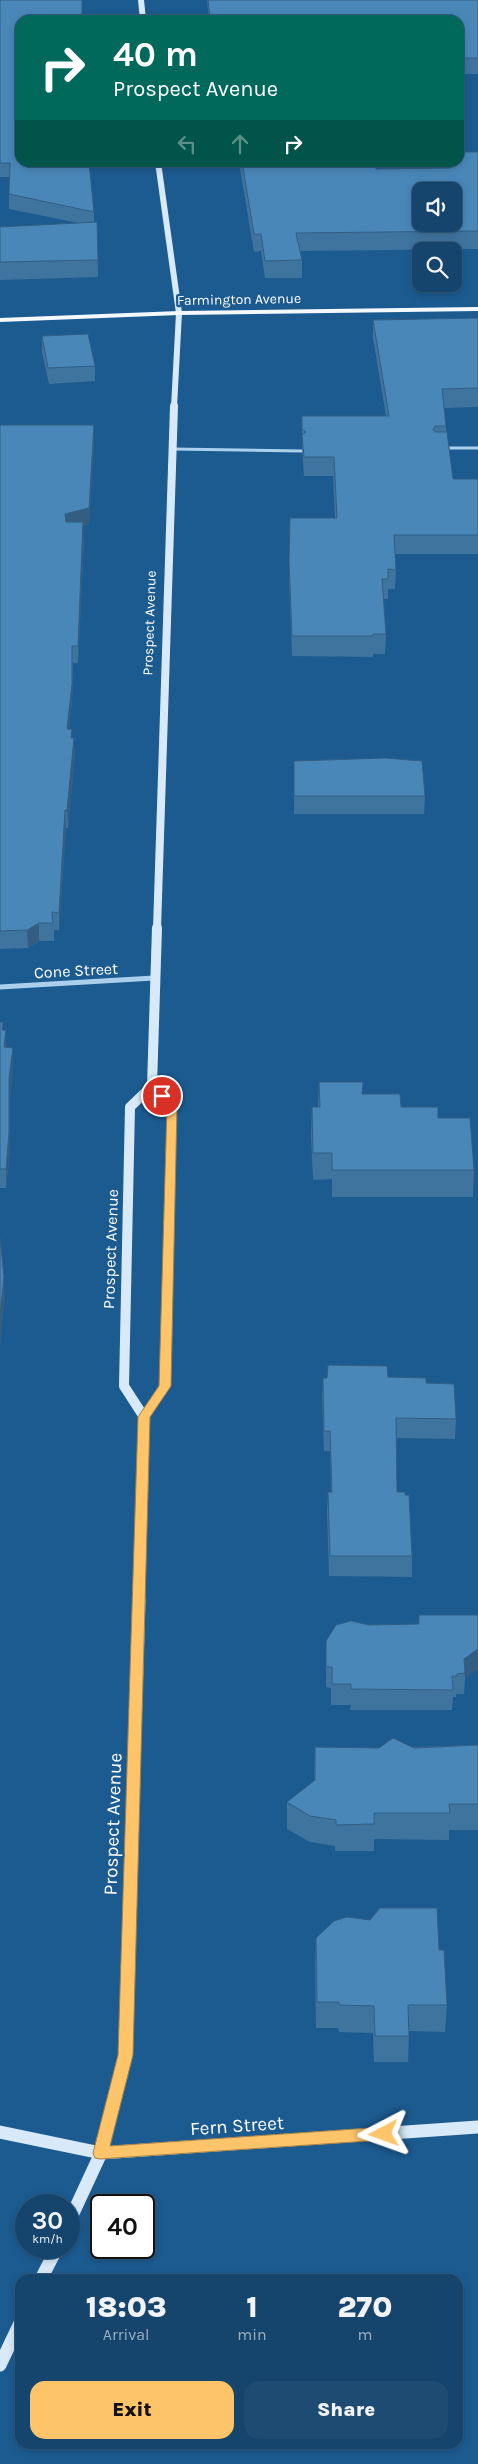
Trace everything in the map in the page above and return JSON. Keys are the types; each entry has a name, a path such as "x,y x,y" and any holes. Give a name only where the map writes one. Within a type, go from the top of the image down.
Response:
{"main road":[{"path":"141,0 142,15"},
{"name":"Prospect Avenue","path":"80,2198 100,2153 125,2055 144,1417 124,1386 130,1107 152,1086 172,449 179,313 159,167"},
{"name":"Farmington Avenue","path":"0,320 179,313 478,310"},
{"path":"144,1417 165,1386 172,1105 152,1086"},
{"name":"Fern Street","path":"0,2132 100,2153 478,2127"},
{"path":"43,2274 51,2259"},
{"path":"0,2365 15,2334"}],"street":[{"name":"Cone Street","path":"0,987 154,978"}],"lane":[{"path":"444,448 478,448"},
{"path":"172,449 302,450"}],"building":[{"path":"0,0 82,0 82,15 15,15 15,167 90,167 94,212 9,194 10,163 0,163"},
{"path":"208,0 478,0 478,58 464,58 464,15 210,15"},
{"path":"464,152 478,152 478,231 462,231 462,182 412,182 412,232 296,233 302,260 265,261 261,234 254,234 243,167 375,167 376,169 464,167"},
{"path":"97,222 98,260 0,262 0,227"},
{"path":"478,318 478,388 442,389 446,426 435,426 433,430 436,432 447,432 453,479 478,479 478,535 394,535 396,570 388,569 388,579 382,579 386,634 373,634 373,636 292,636 289,561 290,518 337,518 334,457 304,457 302,435 306,432 302,429 302,416 389,416 373,320"},
{"path":"88,334 95,366 48,368 42,336"},
{"path":"0,425 94,425 89,508 65,514 66,522 83,522 78,646 72,646 72,684 67,729 72,729 71,738 74,738 67,810 65,810 59,913 52,912 53,923 39,923 27,930 0,931"},
{"path":"385,758 422,761 425,796 294,796 294,761"},
{"path":"0,1022 3,1022 2,1030 6,1030 4,1047 13,1048 9,1078 9,1132 6,1169 0,1169"},
{"path":"319,1082 363,1082 362,1094 400,1094 401,1107 438,1107 438,1118 470,1118 474,1170 332,1170 332,1153 313,1153 312,1107 320,1107"},
{"path":"0,1238 4,1277 0,1317"},
{"path":"328,1365 387,1366 388,1377 426,1378 426,1383 454,1384 456,1419 396,1418 397,1492 405,1492 405,1495 409,1495 412,1556 330,1556 328,1492 332,1492 330,1431 324,1431 323,1378 327,1378"},
{"path":"419,1615 478,1615 478,1649 464,1659 465,1673 452,1676 453,1690 351,1689 351,1684 332,1684 332,1667 326,1667 326,1641 336,1625 351,1621 369,1625 419,1624"},
{"path":"393,1738 414,1748 478,1745 478,1804 449,1804 450,1813 374,1813 374,1824 336,1825 336,1820 310,1816 287,1802 315,1780 315,1747 379,1748"},
{"path":"380,1908 437,1908 439,1950 444,1950 447,2005 408,2005 409,2036 375,2036 374,2006 339,2005 339,2002 317,2002 316,1938 334,1921 347,1917 370,1920"}],"route":[{"path":"162,1096 172,1105 165,1386 144,1417 125,2055 100,2153 384,2134"}]}
